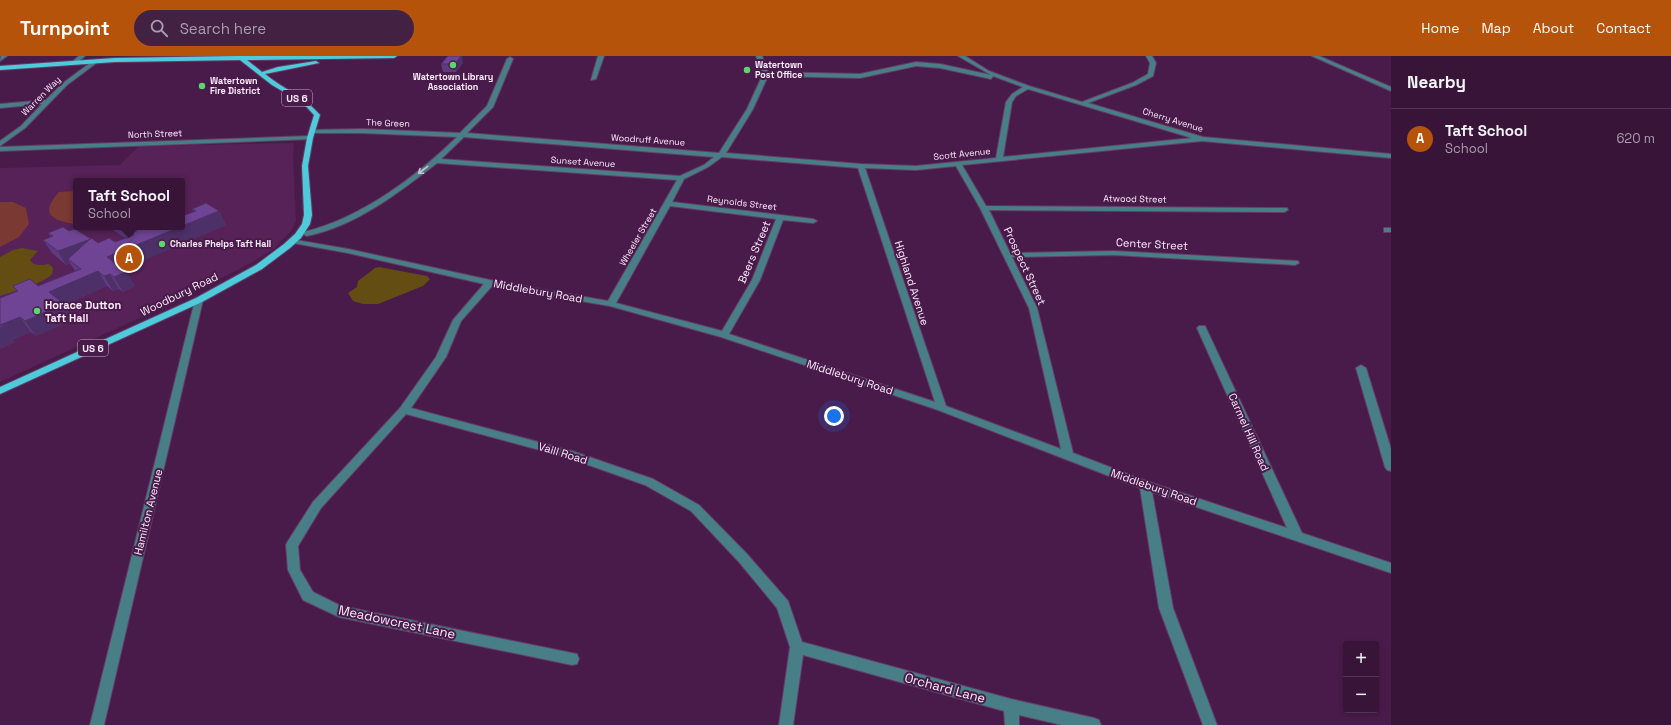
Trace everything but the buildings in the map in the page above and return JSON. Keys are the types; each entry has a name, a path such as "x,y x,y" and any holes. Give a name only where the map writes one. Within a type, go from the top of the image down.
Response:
{"main road":[{"path":"0,68 96,61 241,57 394,56"},
{"name":"US 6","path":"241,57 261,74 311,108 317,115 311,134 305,166 308,215 306,224 309,227 307,234"},
{"path":"261,74 278,69 348,57"},
{"name":"Woodbury Road","path":"297,242 306,224"},
{"name":"Woodbury Road","path":"0,391 200,300 259,267 272,262 307,234"}],"street":[{"path":"0,59 4,56"},
{"path":"76,62 82,56"},
{"path":"593,79 601,56"},
{"path":"722,154 750,109 766,74 759,56"},
{"name":"Cherry Avenue","path":"961,56 987,72 1027,87 1202,139 1391,156"},
{"path":"1084,103 1134,84 1151,74 1153,64 1149,56"},
{"path":"1315,56 1391,89"},
{"path":"307,234 322,231 352,217 393,193 436,161 490,107 510,59"},
{"name":"Warren Way","path":"0,144 23,127 65,84 96,61"},
{"path":"766,74 860,76 916,64 940,66 984,76 999,76"},
{"path":"999,159 1009,102 1014,95 1027,87"},
{"path":"0,106 47,102"},
{"name":"The Green","path":"311,134 367,131 463,135"},
{"name":"North Street","path":"0,149 311,134"},
{"name":"Woodruff Avenue","path":"463,135 722,154"},
{"name":"Scott Avenue","path":"722,154 861,166 916,168 1202,139"},
{"name":"Sunset Avenue","path":"436,161 681,178 706,166 722,154"},
{"name":"Prospect Street","path":"958,164 984,208 1033,308 1068,456"},
{"name":"Highland Avenue","path":"861,166 942,408"},
{"name":"Wheeler Street","path":"611,304 668,204 681,178"},
{"name":"Reynolds Street","path":"668,204 813,221"},
{"name":"Atwood Street","path":"984,208 1284,210"},
{"name":"Beers Street","path":"724,335 756,280 780,218"},
{"name":"Middlebury Road","path":"297,242 348,251 490,283 611,304 724,335 942,408 1145,485 1391,568"},
{"name":"Center Street","path":"1006,255 1114,253 1295,263"},
{"path":"404,410 441,357 457,320 490,283"},
{"name":"Hamilton Avenue","path":"98,725 200,300"},
{"name":"Carmel Hill Road","path":"1202,328 1297,536"},
{"path":"1361,368 1391,467"},
{"name":"Vaill Road","path":"404,410 568,454 649,482 695,508 743,558 783,605 797,647"},
{"name":"Meadowcrest Lane","path":"404,410 317,505 292,545 294,570 308,596 339,611 572,659"},
{"path":"1145,485 1166,608 1210,725"},
{"path":"786,725 797,647"},
{"name":"Orchard Lane","path":"797,647 1011,706 1094,725"},
{"path":"1011,706 1012,725"}],"shaded area":[{"path":"294,143 293,158 296,221 291,231 273,249 251,263 185,297 0,382 0,168 120,165 139,146"},
{"path":"73,191 73,224 60,221 51,215 49,211 53,200 59,192"},
{"path":"0,202 13,202 26,208 29,224 19,237 0,247"},
{"path":"22,248 38,251 30,260 36,265 49,264 53,268 52,273 46,279 33,285 0,296 0,257 13,250"},
{"path":"379,267 427,276 430,279 423,286 378,304 363,304 353,301 348,293 357,287 358,281 375,268"}],"place":[{"name":"Watertown Library Association","path":"453,65"},
{"name":"Watertown Post Office","path":"747,70"},
{"name":"Watertown Fire District","path":"202,86"},
{"name":"Charles Phelps Taft Hall","path":"162,244"},
{"name":"Taft School","path":"129,258"},
{"name":"Horace Dutton Taft Hall","path":"37,311"}]}
